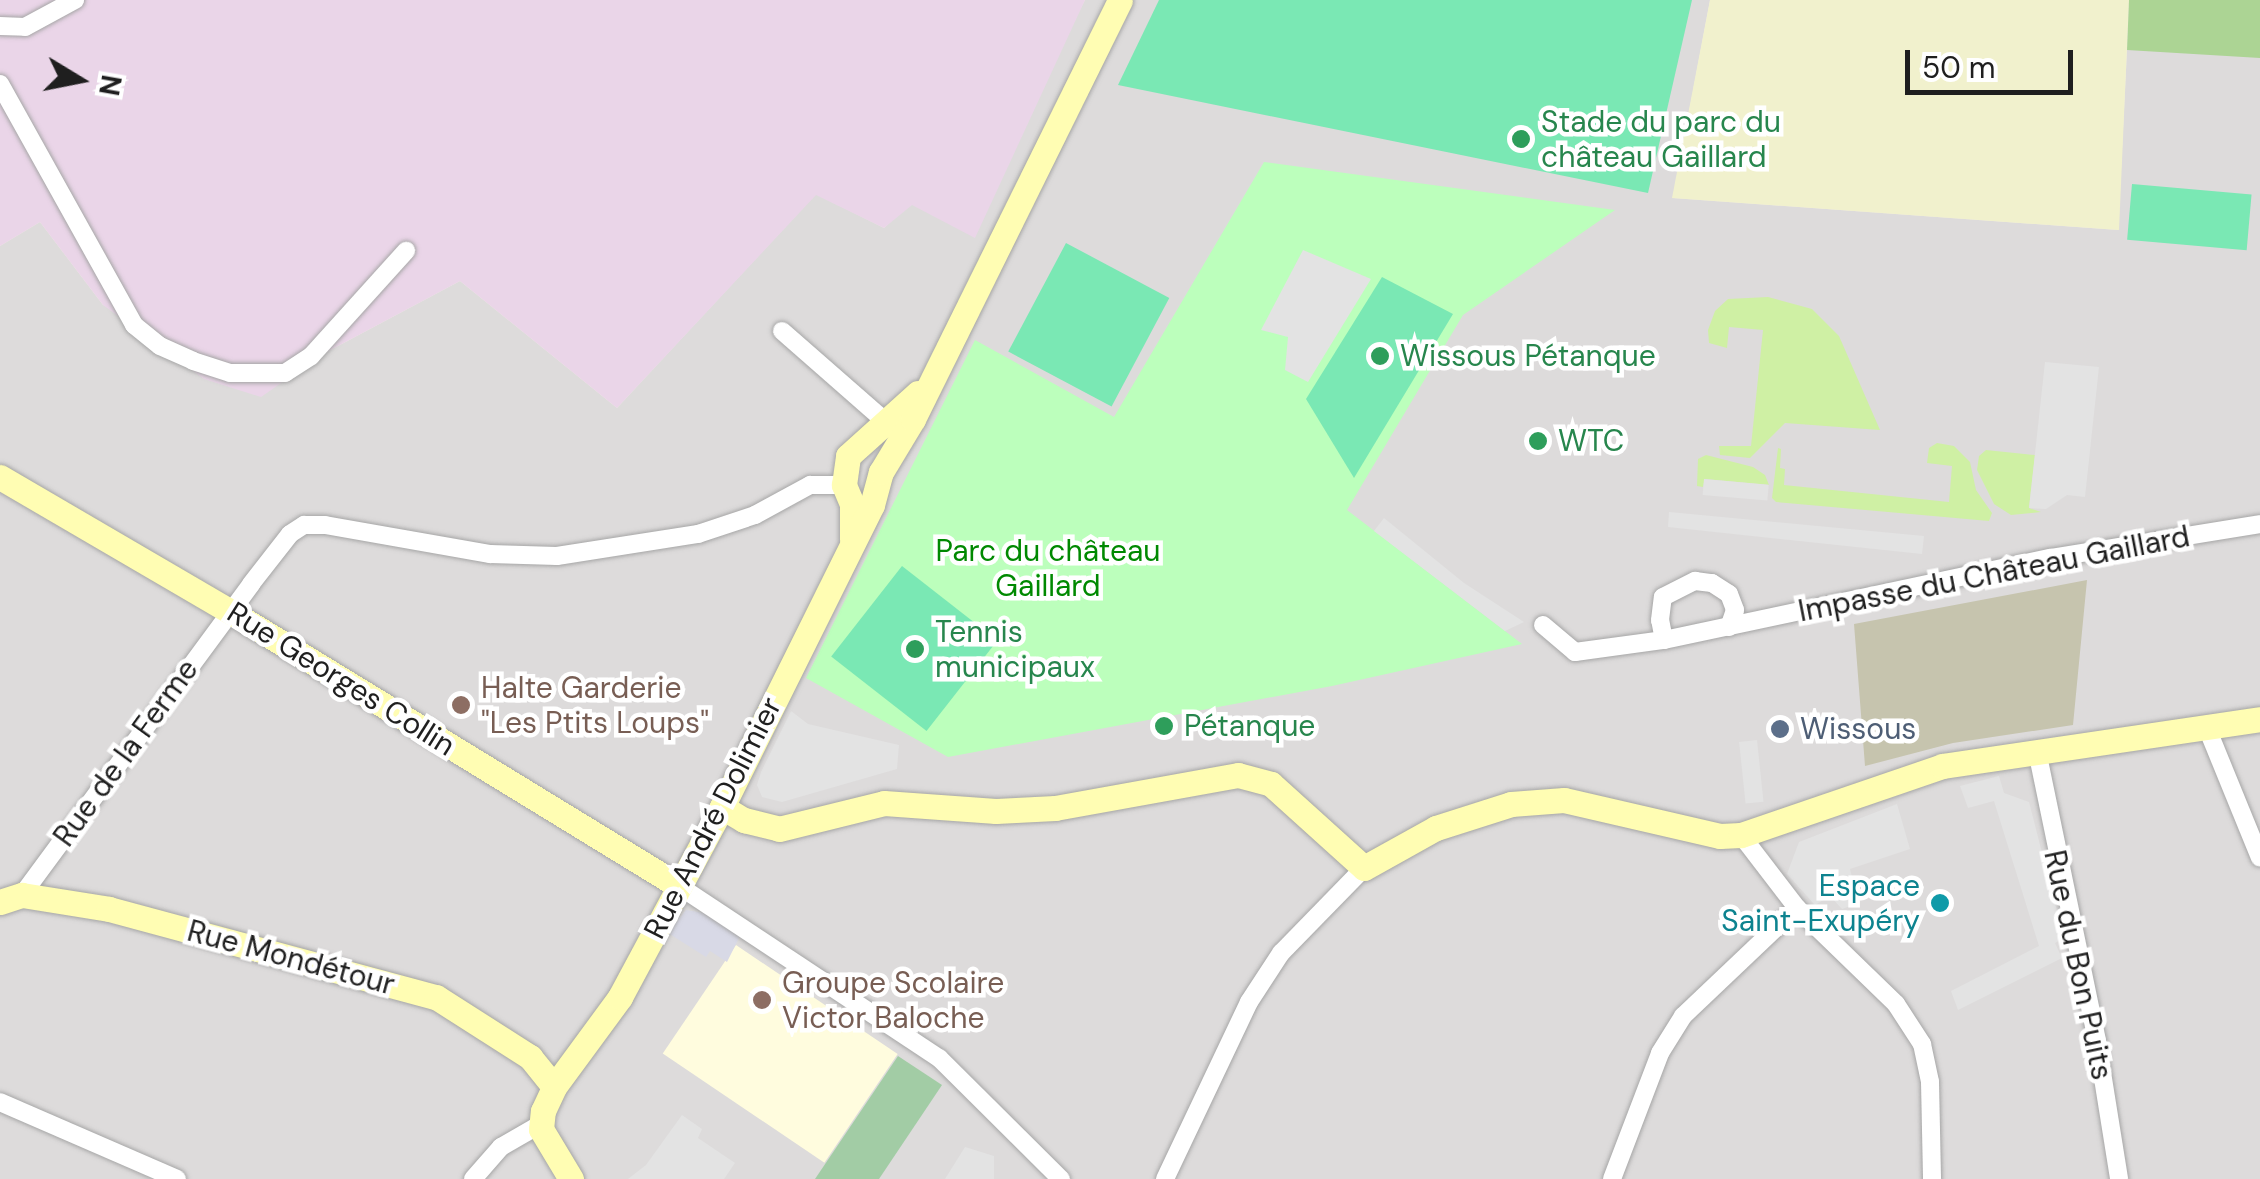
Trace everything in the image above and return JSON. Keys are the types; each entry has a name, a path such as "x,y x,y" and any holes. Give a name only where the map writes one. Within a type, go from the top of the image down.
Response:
{"street":[{"path":"0,26 25,27 75,0"},
{"name":"Rue André Dolimier","path":"541,1124 554,1087 620,997 722,807 872,505 874,487 1120,0"},
{"path":"0,84 134,325 160,346 193,361 230,373 285,373 311,356 406,251"},
{"path":"782,330 886,423 894,450"},
{"name":"Rue André Dolimier","path":"844,485 848,456 929,382"},
{"name":"Rue Georges Collin","path":"0,477 231,612 680,886"},
{"name":"Rue de la Ferme","path":"11,898 290,534 304,525 326,525 490,554 557,556 698,534 755,515 810,485 844,485"},
{"path":"844,485 852,504 852,539"},
{"name":"Impasse du Château Gaillard","path":"1543,626 1575,652 1664,640 2050,558 2260,524"},
{"path":"1664,640 1660,620 1663,597 1695,581 1712,583 1729,594 1735,610 1729,627"},
{"path":"1165,1179 1220,1054 1281,953 1364,868 1436,828 1482,811 1538,801 1592,804 1720,836 1741,835 1918,772 2260,719"},
{"path":"2207,728 2260,858"},
{"name":"Rue du Bon Puits","path":"2037,751 2096,1042 2119,1179"},
{"path":"722,807 744,820 779,829 884,802 996,811 1055,808 1238,775 1272,784 1364,868"},
{"path":"1741,835 1797,908 1896,1004 1922,1044 1930,1082 1932,1179"},
{"path":"680,886 938,1058 1060,1179"},
{"name":"Rue Mondétour","path":"11,898 109,909 436,997 530,1057 554,1087"},
{"path":"1612,1179 1660,1053 1683,1016 1797,908"},
{"path":"0,1102 177,1179"},
{"path":"472,1179 500,1148 541,1124 571,1179"}],"shaded area":[{"path":"0,0 1085,0 975,238 912,205 884,228 816,195 617,408 460,281 323,354 261,397 204,379 103,305 40,222 0,246"},
{"path":"1085,0 1710,0 1673,198 2118,230 2127,50 2260,41 2260,1179 0,1179 0,246 40,222 103,305 323,354 460,281 617,408 816,194 884,228 1050,69"},
{"path":"1303,250 1371,279 1308,382 1285,370 1288,337 1261,330"},
{"path":"2045,362 2099,367 2085,497 2067,495 2046,509 2029,508"},
{"path":"1704,479 1769,485 1767,501 1703,495"},
{"path":"1669,512 1924,536 1922,554 1668,527"},
{"path":"1384,518 1464,583 1524,622 1505,631 1374,531"},
{"path":"2087,580 2073,725 1953,743 1865,766 1854,624"},
{"path":"791,711 808,724 899,745 897,769 782,802 762,797 757,785 761,772"},
{"path":"1757,740 1763,802 1746,804 1739,742"},
{"path":"1999,776 2004,793 2029,802 2064,938 2055,943 2062,958 1958,1010 1951,991 2039,946 1994,801 1968,808 1960,786"},
{"path":"1897,804 1910,849 1850,869 1859,903 1842,909 1830,896 1815,905 1787,874 1799,842"},
{"path":"686,910 711,914 741,934 727,962 710,951 706,957 668,933"},
{"name":"Groupe Scolaire Victor Baloche","path":"736,945 898,1054 824,1163 663,1054"},
{"path":"682,1115 702,1129 698,1138 735,1163 724,1179 628,1179 646,1165"},
{"path":"965,1147 994,1156 994,1179 945,1179"}],"green space":[{"name":"Stade du parc du château Gaillard","path":"1159,0 1692,0 1648,193 1118,85"},
{"path":"1710,0 2129,0 2119,230 1672,198"},
{"path":"2129,0 2260,0 2260,58 2127,50"},
{"name":"Parc du château Gaillard","path":"1264,162 1615,210 1463,315 1347,510 1522,644 1332,686 948,757 806,678 975,340 1114,417"},
{"path":"2132,184 2252,194 2247,250 2127,240"},
{"path":"1066,243 1169,298 1112,407 1008,352"},
{"name":"Wissous Pétanque","path":"1382,277 1453,314 1354,478 1306,399"},
{"path":"1768,297 1812,309 1839,336 1880,430 1785,423 1750,458 1720,455 1719,446 1751,446 1763,330 1729,327 1727,348 1709,343 1708,330 1715,311 1728,299"},
{"path":"1937,443 1954,446 1970,462 1976,490 1992,513 1989,521 1776,502 1772,498 1778,448 1780,468 1785,469 1784,485 1949,502 1952,466 1927,463 1929,448"},
{"path":"1986,450 2035,455 2029,508 2041,512 2011,515 1994,504 1977,470 1979,456"},
{"path":"1706,455 1753,467 1765,475 1769,485 1705,479 1703,487 1697,486 1698,459"},
{"name":"Tennis municipaux","path":"902,566 997,640 927,731 831,657"},
{"path":"898,1056 942,1085 879,1179 815,1179"}],"place":[{"name":"Stade du parc du château Gaillard","path":"1521,139"},
{"name":"Wissous Pétanque","path":"1380,356"},
{"name":"WTC","path":"1538,441"},
{"name":"Tennis municipaux","path":"915,649"},
{"name":"Halte Garderie \"Les Ptits Loups\"","path":"461,705"},
{"name":"Pétanque","path":"1164,726"},
{"name":"Wissous","path":"1780,729"},
{"name":"Espace Saint-Exupéry","path":"1940,903"},
{"name":"Groupe Scolaire Victor Baloche","path":"762,1000"}]}
